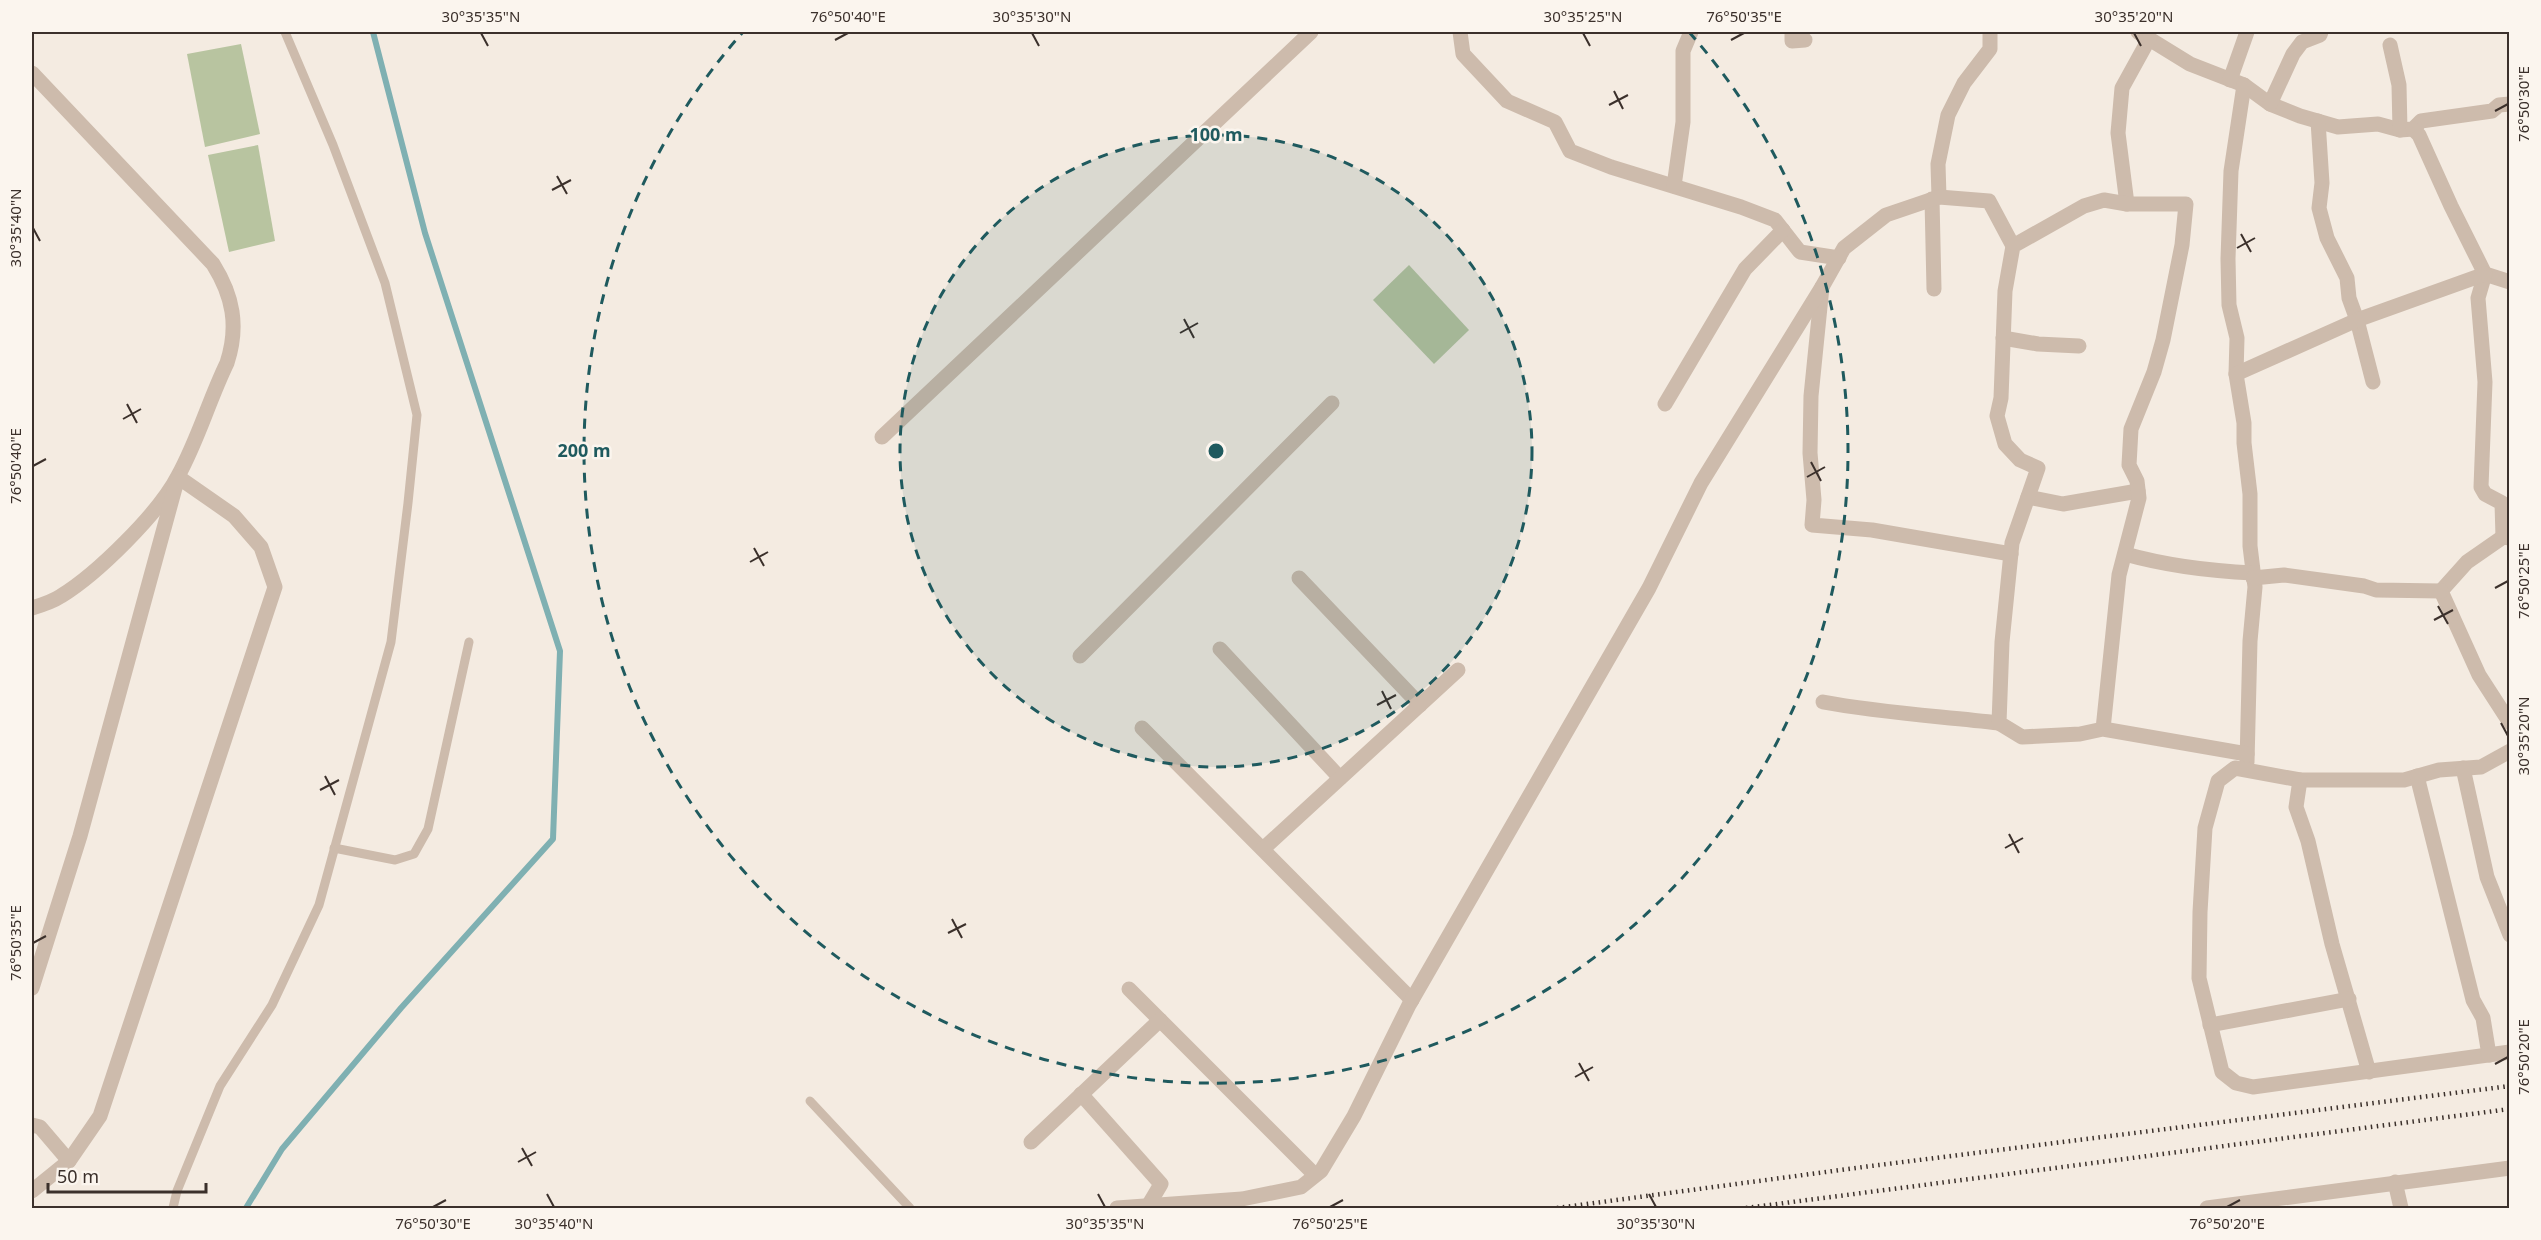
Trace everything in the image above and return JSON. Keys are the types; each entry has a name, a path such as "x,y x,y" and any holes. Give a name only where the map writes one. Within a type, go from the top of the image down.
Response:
{"street":[{"path":"882,436 1311,32"},
{"path":"1460,32 1463,54 1507,101 1555,122 1570,151 1611,168 1742,207 1775,220 1800,252 1839,258"},
{"path":"1674,186 1683,122 1683,51 1691,32"},
{"path":"1792,32 1792,41 1805,40"},
{"path":"1934,289 1935,198 1938,164 1948,115 1964,84 1990,49 1990,32"},
{"path":"2246,770 2253,575 2244,423 2236,374 2237,338 2229,305 2228,226 2237,83 2247,32"},
{"path":"2270,104 2293,54 2302,42 2320,35 2321,32"},
{"path":"2125,554 2177,567 2284,576 2364,586 2376,590 2441,591 2467,562 2506,537 2502,503 2485,494 2481,487 2485,382 2478,298 2486,274 2451,206 2419,135 2407,129 2378,124 2338,127 2270,104 2237,83 2190,64 2143,35 2122,88 2118,133 2127,204"},
{"path":"2390,45 2407,129"},
{"path":"32,73 213,264 225,282 232,302 235,323 233,344 178,477 80,836 32,988"},
{"path":"2407,129 2421,121 2492,111 2499,105 2510,104"},
{"path":"2318,121 2322,183 2319,208 2327,238 2347,278 2349,298 2373,382"},
{"path":"1118,1209 1252,1197 1301,1187 1321,1171 1354,1116 1412,1000 1649,588 1701,483 1844,248 1886,214 1935,198 1989,201 2013,246 2006,291 2001,398 1997,416 2005,444 2020,460 2038,468 2012,543 2002,642 1999,723"},
{"path":"2013,246 2084,206 2104,200 2127,204 2186,204 2182,245 2163,340 2154,372 2131,429 2129,465 2137,481 2139,498 2119,575 2103,729"},
{"path":"1665,404 1745,269 1783,230"},
{"path":"2236,374 2357,320 2486,274 2510,282"},
{"path":"1822,287 1811,396 1810,453 1814,500 1812,525 1872,530 2012,554"},
{"path":"2003,338 2038,344 2079,346"},
{"path":"1080,656 1332,404"},
{"path":"32,608 59,598 110,556 143,522 178,477"},
{"path":"32,1191 69,1161 100,1116 275,587 261,547 234,516 178,477"},
{"path":"2028,497 2063,504 2138,491"},
{"path":"1299,578 1420,705"},
{"path":"2441,591 2479,675 2510,723"},
{"path":"1220,649 1340,778"},
{"path":"1263,849 1458,670"},
{"path":"1823,702 1871,711 1925,714 1999,723 2022,737 2080,734 2103,729 2247,754"},
{"path":"1142,728 1412,1000"},
{"path":"2510,751 2481,767 2439,770 2404,780 2301,780 2235,768 2218,781 2205,828 2199,978 2222,1072 2236,1083 2253,1087 2510,1052"},
{"path":"2463,768 2487,877 2510,935"},
{"path":"2416,776 2473,1000 2483,1018 2489,1055"},
{"path":"2301,780 2296,807 2308,841 2332,944 2369,1072"},
{"path":"1129,989 1315,1175"},
{"path":"2210,1025 2349,999"},
{"path":"1031,1142 1160,1020"},
{"path":"1081,1094 1161,1184 1148,1206"},
{"path":"32,1125 39,1128 69,1161"},
{"path":"2207,1209 2271,1203 2395,1182 2510,1168"},
{"path":"2395,1182 2401,1209"}],"lane":[{"path":"172,1209 177,1191 220,1086 272,1005 319,905 391,642 417,415 385,282 333,145 285,32"},
{"path":"334,848 395,860 414,854 428,829 469,642"},
{"path":"810,1101 910,1209"}],"green space":[{"path":"241,44 260,134 205,147 187,54"},
{"path":"258,145 275,241 229,252 208,155"},
{"path":"1409,265 1469,330 1434,364 1373,300"}],"waterway":[{"path":"246,1208 282,1149 401,1008 553,839 560,651 425,233 373,32"}],"railway":[{"path":"1557,1208 1863,1167 2510,1086"},
{"path":"1746,1208 2510,1109"}]}
